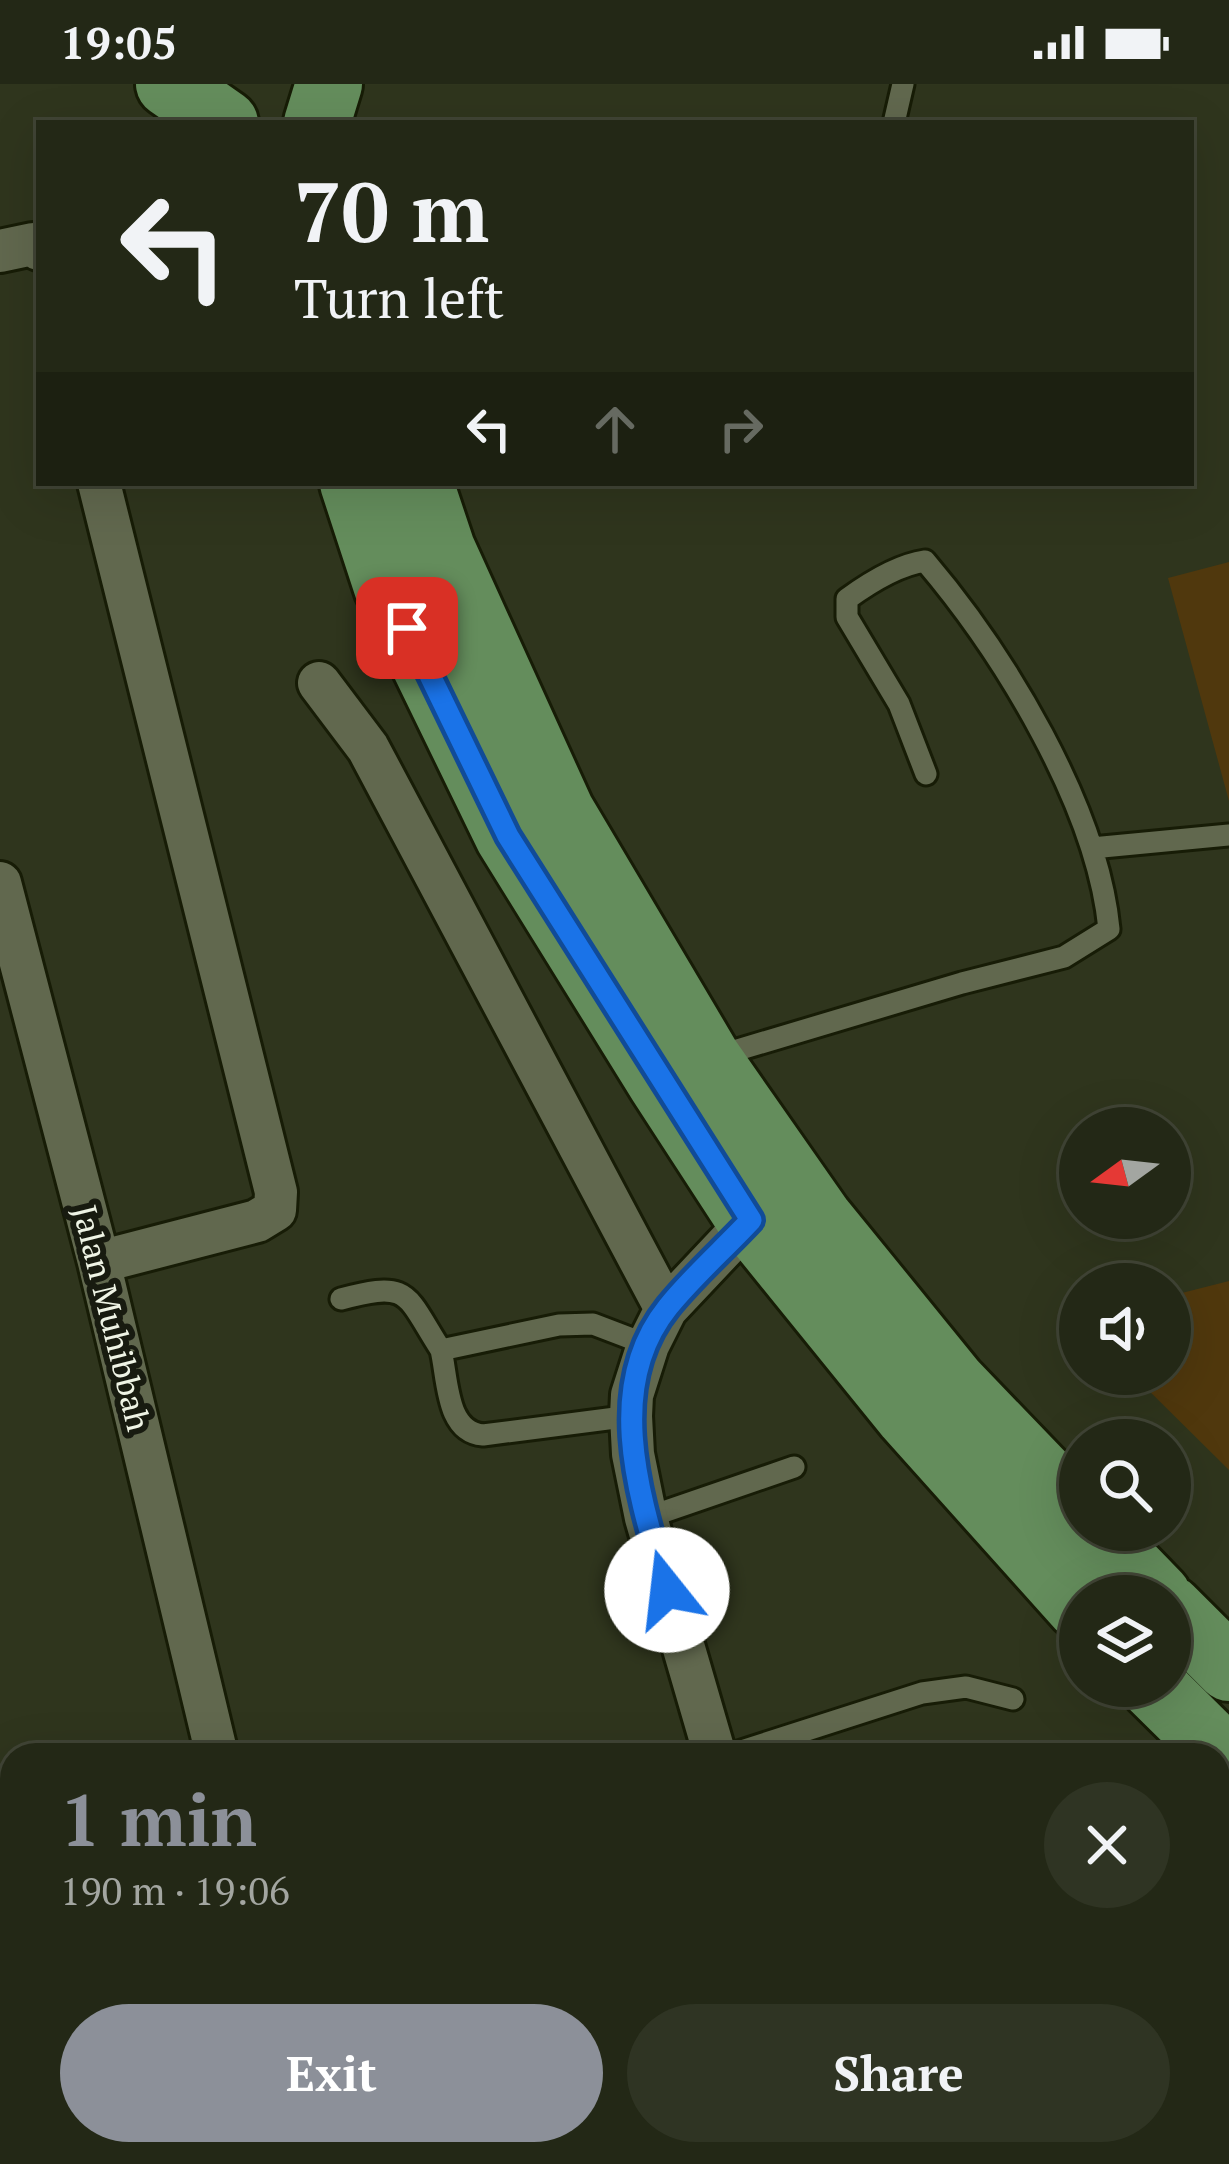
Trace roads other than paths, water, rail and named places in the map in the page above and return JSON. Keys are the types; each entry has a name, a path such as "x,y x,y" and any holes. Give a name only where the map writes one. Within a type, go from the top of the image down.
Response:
{"highway":[{"path":"170,84 221,120"},
{"path":"239,84 248,120"},
{"path":"303,84 314,120"},
{"path":"316,120 329,84"},
{"path":"354,486 387,587 508,836 751,1220 908,1415 1059,1584"},
{"path":"421,486 442,549 561,811 708,1059 819,1218 939,1366 1059,1493"},
{"path":"1114,1551 1138,1575"},
{"path":"1191,1630 1229,1668"},
{"path":"1174,1707 1211,1743"}],"street":[{"path":"0,251 36,246"},
{"path":"99,1262 257,1221 275,1210 276,1192 100,486"},
{"path":"319,683 368,748 657,1327"},
{"name":"Jalan Muhibbah","path":"0,883 99,1262 214,1743"},
{"path":"712,1743 646,1518 633,1454 632,1396 657,1327 751,1220"}],"lane":[{"path":"895,120 903,84"},
{"path":"708,1059 962,982 1064,957 1109,929 1105,891 1092,848 1035,719 977,627 925,561 909,563 861,589 848,599 847,617 899,704 926,774"},
{"path":"1092,848 1229,835"},
{"path":"341,1299 382,1288 406,1295 441,1350 456,1421 469,1434 631,1416"},
{"path":"441,1350 559,1325 657,1327"},
{"path":"646,1518 794,1467"},
{"path":"766,1743 922,1693 966,1687 1013,1699"}]}
